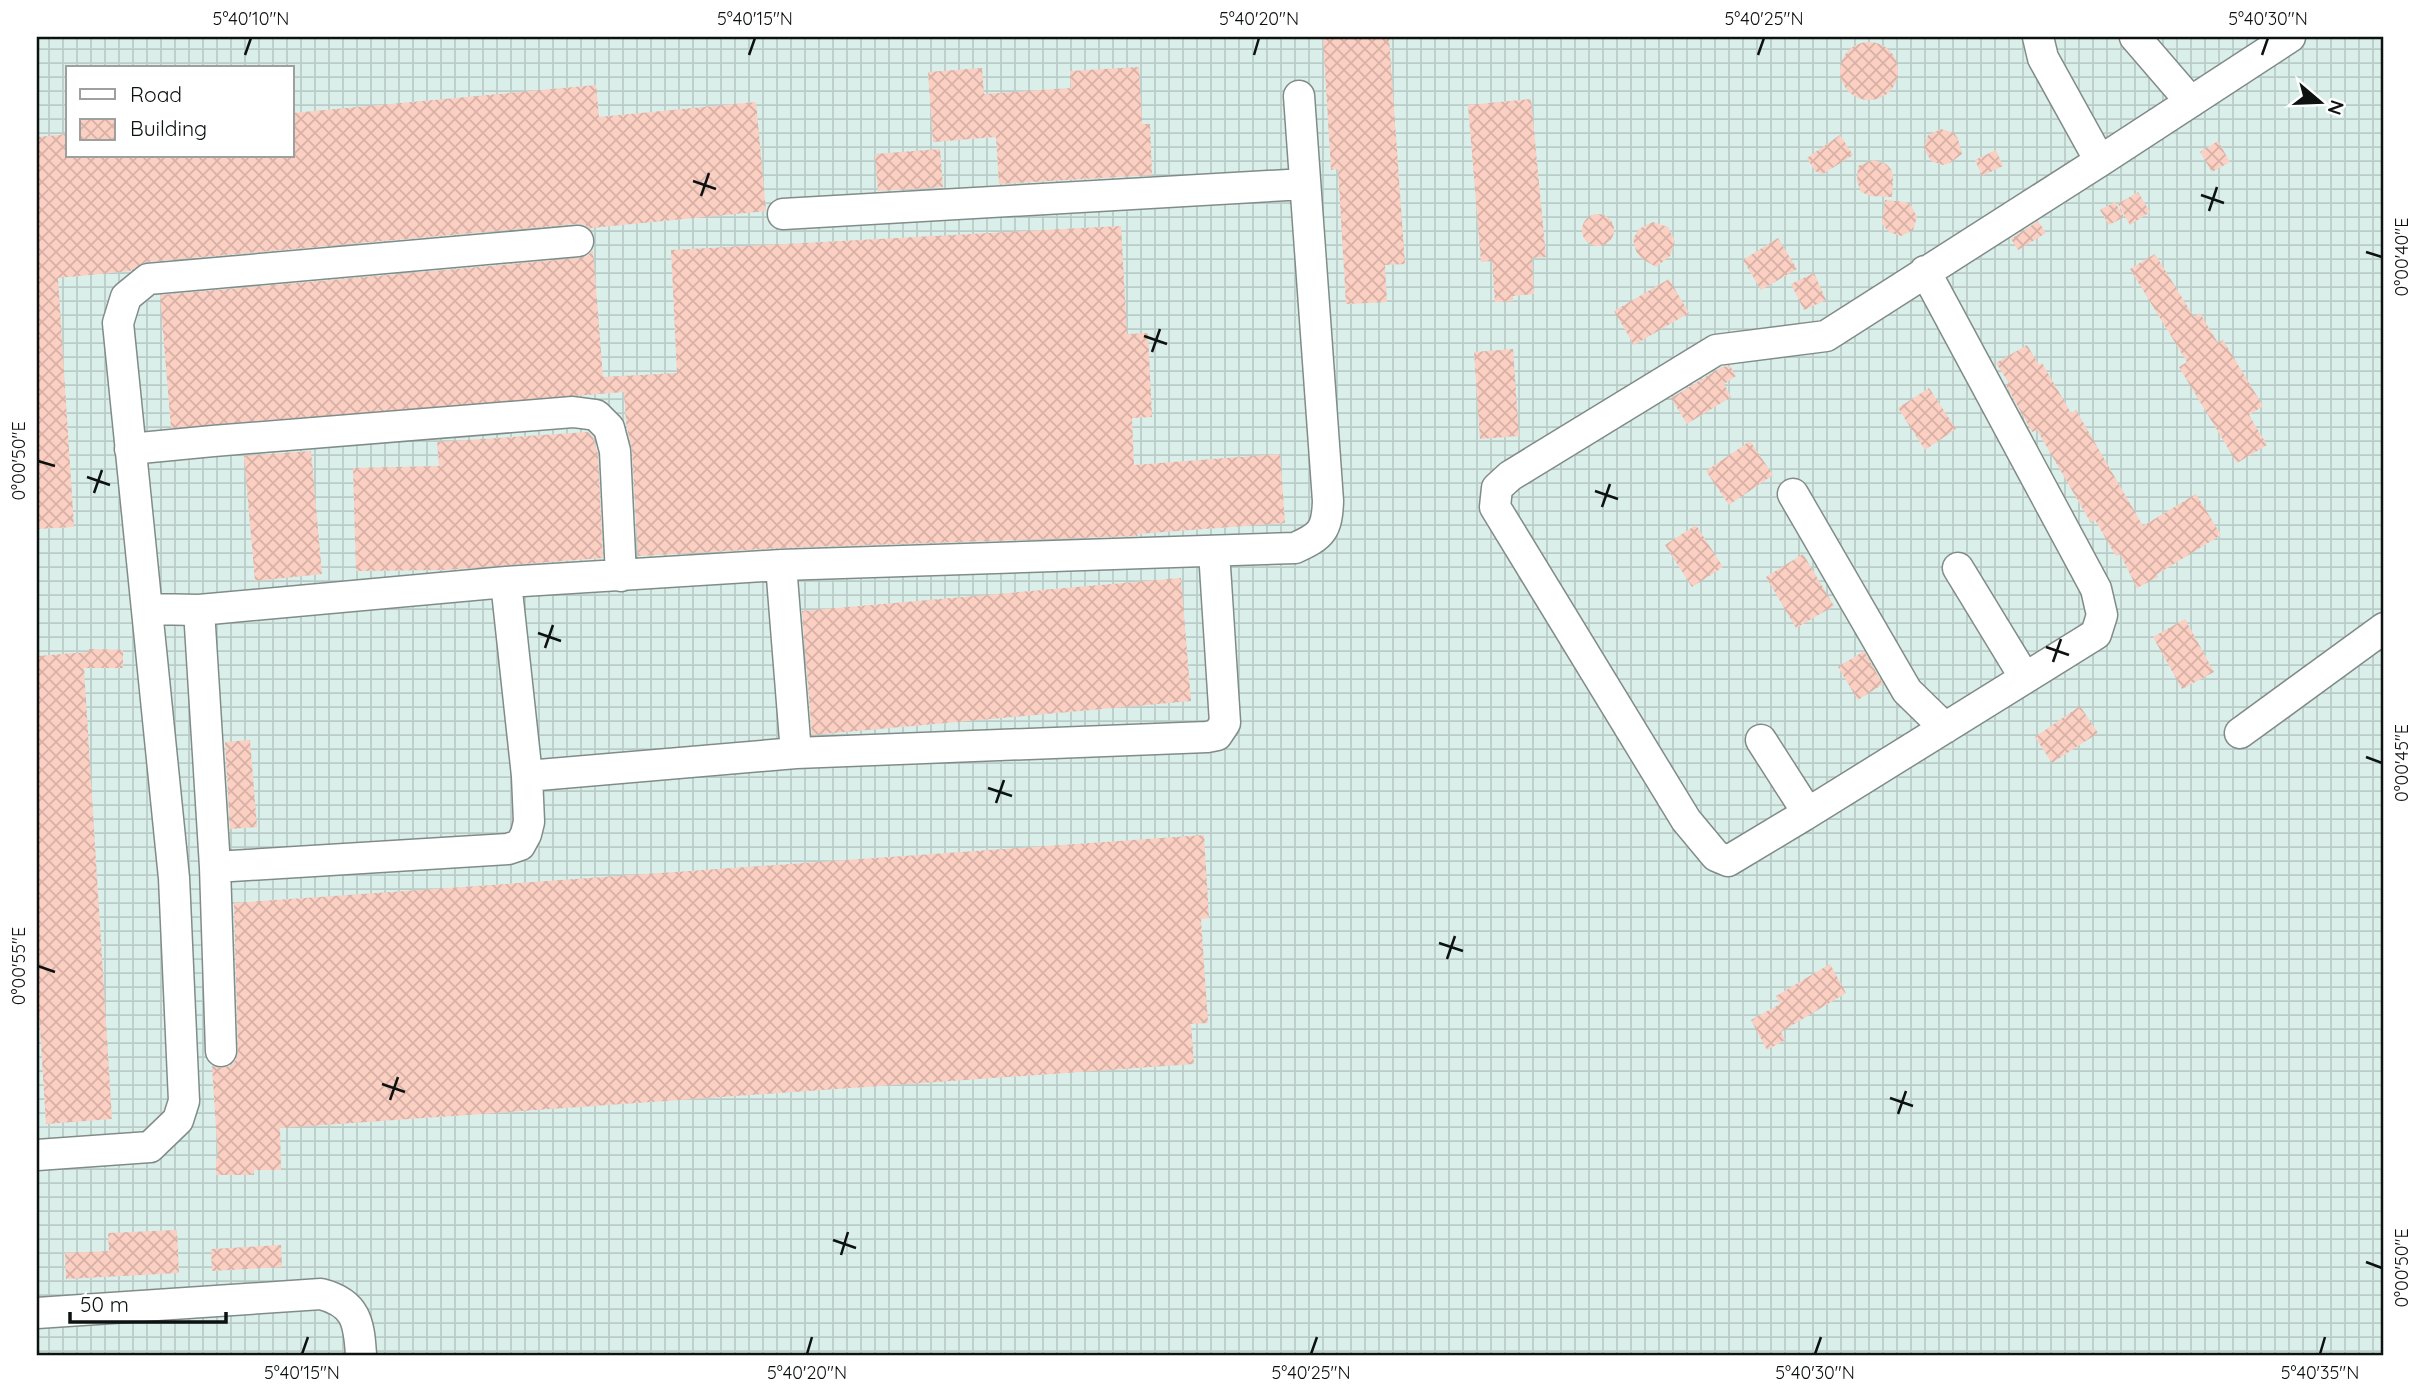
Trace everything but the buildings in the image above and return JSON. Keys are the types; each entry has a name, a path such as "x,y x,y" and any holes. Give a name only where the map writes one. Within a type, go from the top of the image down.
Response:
{"street":[{"path":"2038,37 2043,58 2100,161"},
{"path":"2135,37 2191,102"},
{"path":"1926,271 2096,589 2102,615 2096,634 1728,861 1716,856 1686,820 1495,507 1497,488 1510,476 1716,350 1826,335 2290,37"},
{"path":"147,609 199,610 506,582 781,565 1295,548 1315,539 1327,523 1328,500 1299,96"},
{"path":"783,214 1305,184"},
{"path":"37,1155 150,1147 178,1120 184,1101 174,878 118,323 126,297 148,279 578,241"},
{"path":"130,449 573,412 596,415 609,428 615,451 621,576"},
{"path":"1793,494 1907,691 1945,728"},
{"path":"527,776 796,753 1217,735 1225,723 1214,551"},
{"path":"781,565 796,753"},
{"path":"1958,568 2025,678"},
{"path":"215,867 508,849 520,845 529,822 527,776 506,582"},
{"path":"199,610 215,867 221,1051"},
{"path":"2240,733 2384,628"},
{"path":"1761,740 1802,804 1803,816"},
{"path":"37,1313 321,1294 336,1298 349,1306 360,1335 361,1355"}],"shaded area":[{"path":"37,37 2384,37 2384,1355 37,1355"}]}
